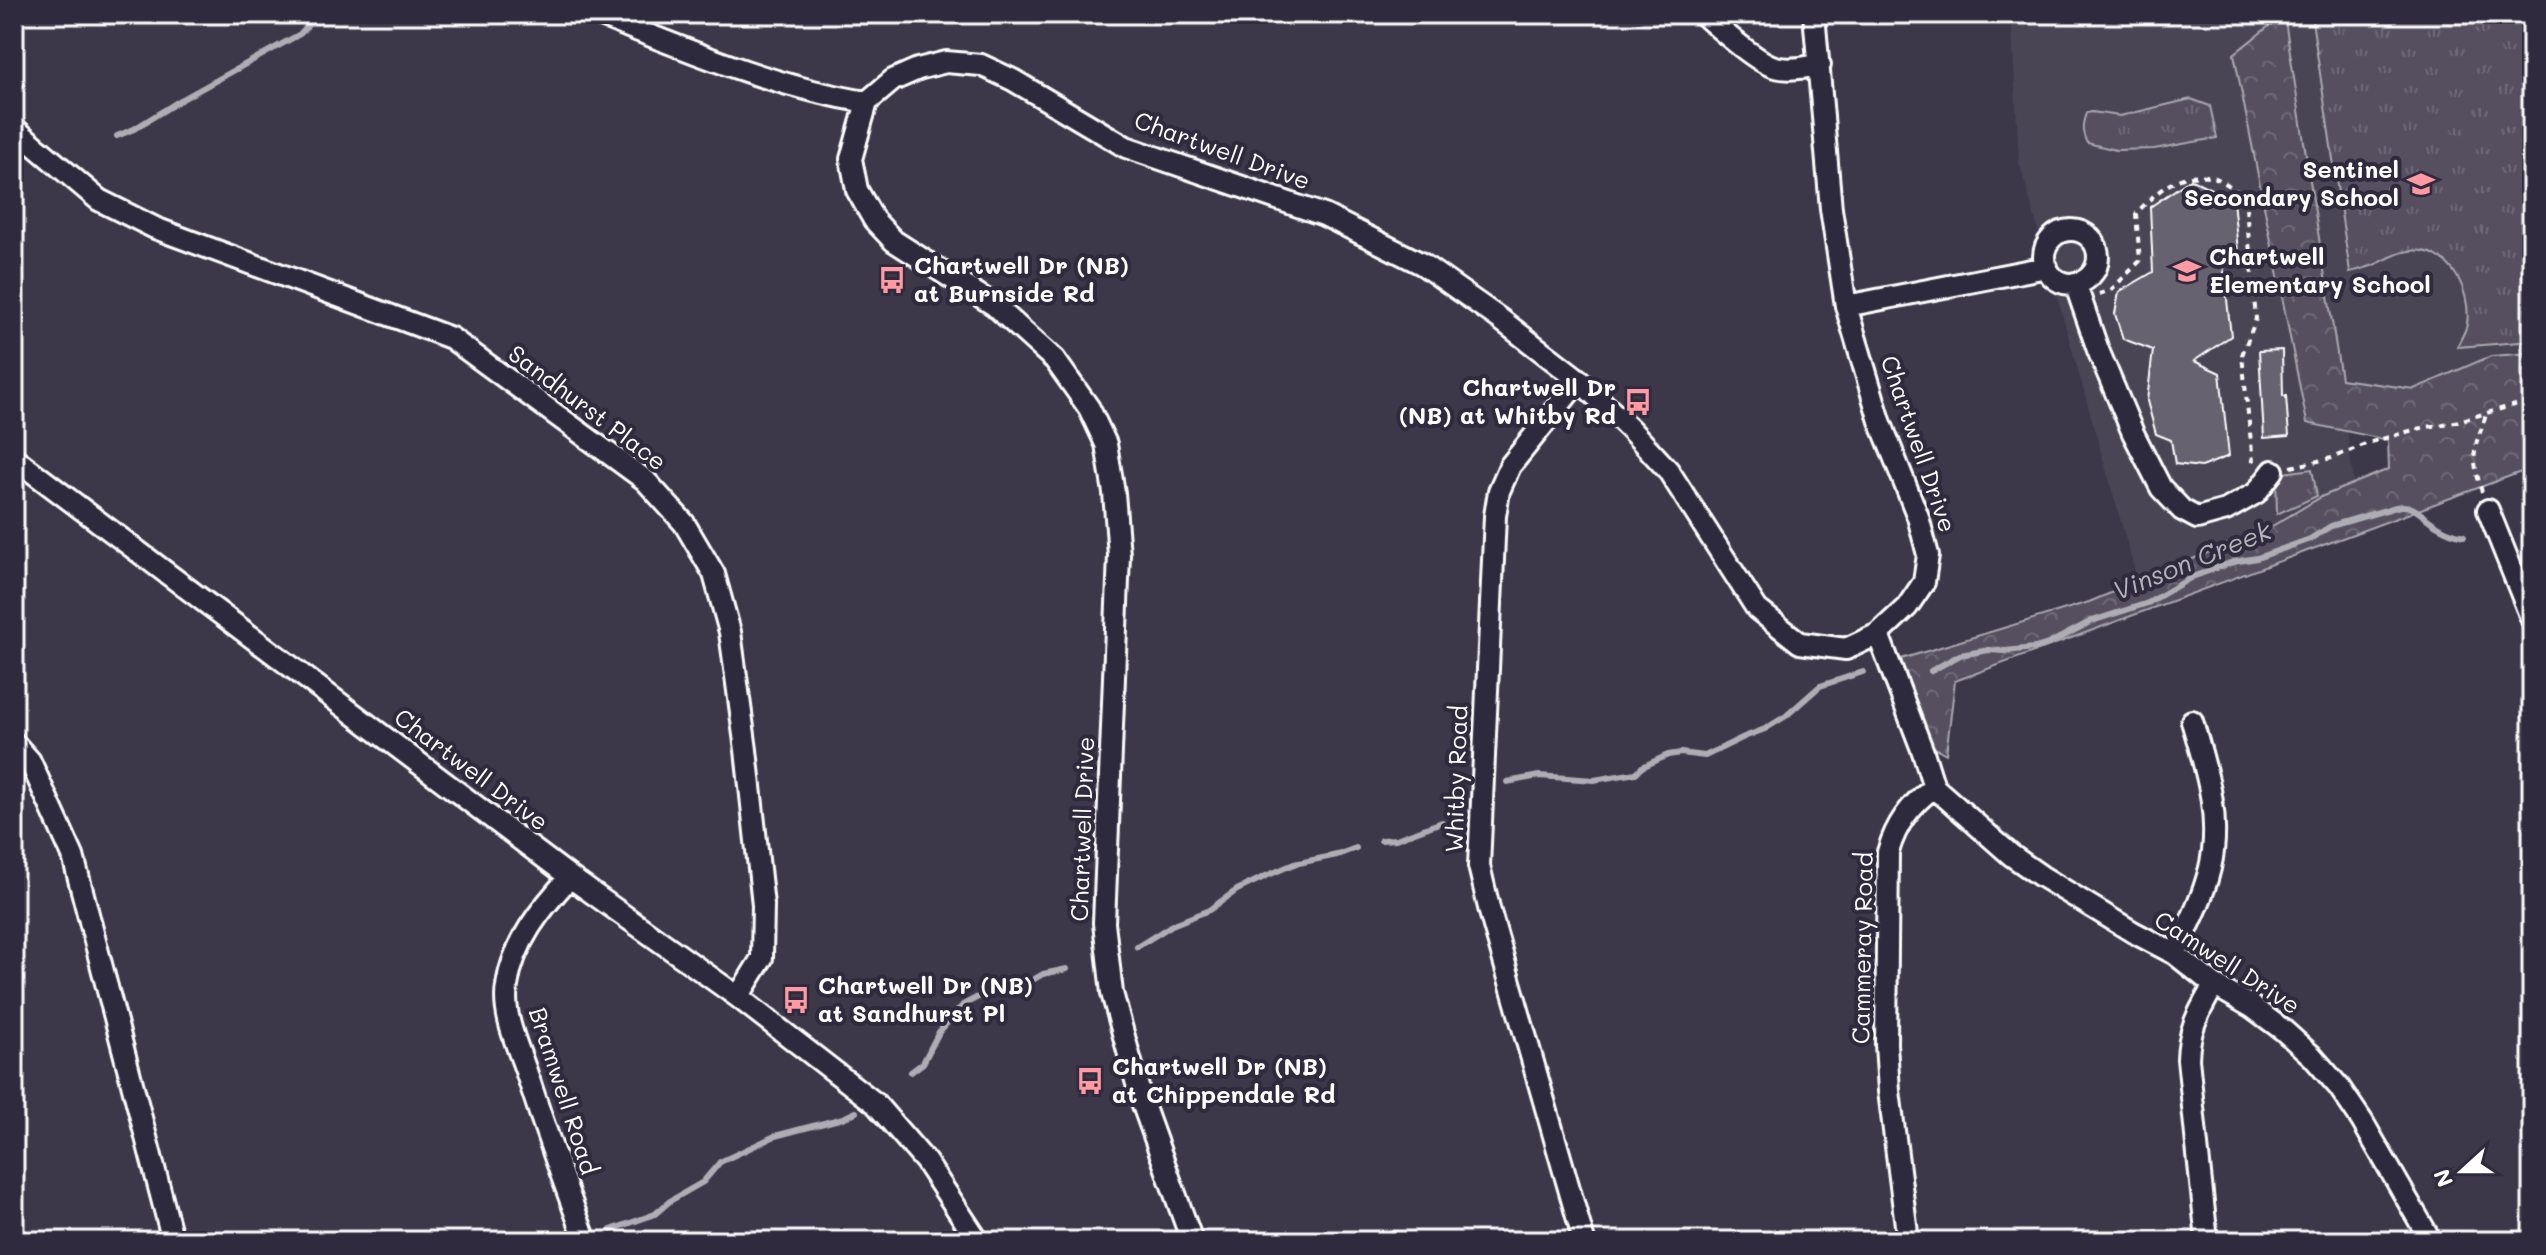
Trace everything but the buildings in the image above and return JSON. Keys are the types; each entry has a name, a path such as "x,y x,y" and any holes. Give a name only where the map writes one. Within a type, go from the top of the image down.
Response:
{"street":[{"path":"596,14 714,61 821,95 867,102"},
{"path":"1703,14 1772,66 1789,69 1820,65"},
{"name":"Chartwell Drive","path":"1192,1241 1142,1102 1112,993 1105,909 1119,555 1106,444 1089,408 1055,360 994,305 894,241 874,220 857,190 851,159 867,102 893,80 918,69 946,62 981,65 1013,80 1126,147 1324,215 1422,264 1579,380 1668,470 1757,609 1800,643 1846,649 1878,634 1907,607 1924,582 1928,555 1918,517 1880,421 1846,306 1831,209 1814,14"},
{"name":"Sandhurst Place","path":"14,128 99,200 155,228 451,338 645,480 684,523 714,574 726,617 746,750 763,905 762,958 738,997"},
{"path":"2078,291 2096,268 2097,250 2088,236 2072,230 2055,235 2045,250 2047,267 2058,280 2078,291 2098,350 2133,433 2161,488 2182,510 2197,518 2226,510 2256,493 2273,471"},
{"path":"1846,306 2047,267"},
{"name":"Whitby Road","path":"1579,380 1510,466 1499,491 1493,547 1479,866 1584,1241"},
{"name":"Chartwell Drive","path":"14,458 570,877 738,997 875,1103 926,1162 978,1241"},
{"path":"2488,510 2532,620"},
{"path":"1878,634 1934,787"},
{"path":"2175,954 2202,893 2214,846 2212,797 2192,721"},
{"path":"14,743 30,761 73,856 173,1241"},
{"name":"Camwell Drive","path":"1934,787 1971,821 2041,876 2175,954 2214,985 2283,1030 2312,1056 2339,1087 2362,1121 2431,1241"},
{"name":"Cammeray Road","path":"1908,1241 1886,1044 1888,852 1903,816 1934,787"},
{"name":"Bramwell Road","path":"570,877 549,899 516,949 506,988 510,1022 552,1152 586,1241"},
{"path":"2207,1241 2188,1048 2193,1023 2214,985"}],"path":[{"path":"2078,291 2111,290 2140,261 2136,214 2153,193 2191,174 2215,178 2245,197 2256,319 2242,355 2256,493"},
{"path":"2273,471 2332,458 2381,440 2532,400"},
{"path":"2486,413 2476,445 2476,472 2488,510"}],"shaded area":[{"name":"Chartwell Elementary School","path":"2011,14 2532,14 2532,353 2491,356 2414,389 2341,379 2356,502 2139,586 2019,162"}],"green space":[{"path":"2284,14 2341,379 2414,389 2491,356 2532,353 2532,468 1955,681 1946,754 1932,746 1901,659 2089,602 2272,526 2323,496 2389,469 2388,440 2307,423 2234,54"},
{"name":"Sentinel Secondary School","path":"2311,14 2532,14 2532,341 2457,347 2467,324 2466,297 2454,272 2435,255 2423,251 2404,252 2350,272"},
{"path":"2191,99 2210,106 2217,138 2154,149 2116,150 2087,143 2085,139 2083,128 2086,113 2120,116"},
{"path":"2312,469 2317,496 2277,514 2276,474"}],"waterway":[{"path":"117,136 300,34 318,14"},
{"name":"Vinson Creek","path":"1931,671 1960,655 2048,644 2092,621 2148,603 2192,577 2233,562 2257,558 2310,539 2331,526 2396,507 2413,509 2441,528 2464,536"},
{"name":"Vinson Creek","path":"2525,532 2532,532"},
{"name":"Vinson Creek","path":"1507,782 1539,776 1594,780 1636,773 1668,755 1705,756 1765,729 1786,716 1820,686 1863,672"},
{"name":"Vinson Creek","path":"1381,840 1396,839 1442,822"},
{"name":"Vinson Creek","path":"1137,947 1266,876 1294,864 1356,848"},
{"name":"Vinson Creek","path":"911,1072 923,1063 939,1032 963,1005 978,997 1024,985 1043,974 1067,969"},
{"name":"Vinson Creek","path":"611,1230 655,1214 670,1201 703,1182 720,1162 775,1136 856,1112"},
{"name":"Vinson Creek","path":"536,1241 541,1239"}],"place":[{"name":"Sentinel Secondary School","path":"2421,184"},
{"name":"Chartwell Elementary School","path":"2187,271"},
{"name":"Chartwell Dr (NB) at Burnside Rd","path":"892,280"},
{"name":"Chartwell Dr (NB) at Whitby Rd","path":"1638,402"},
{"name":"Chartwell Dr (NB) at Sandhurst Pl","path":"796,1000"},
{"name":"Chartwell Dr (NB) at Chippendale Rd","path":"1090,1081"}]}
